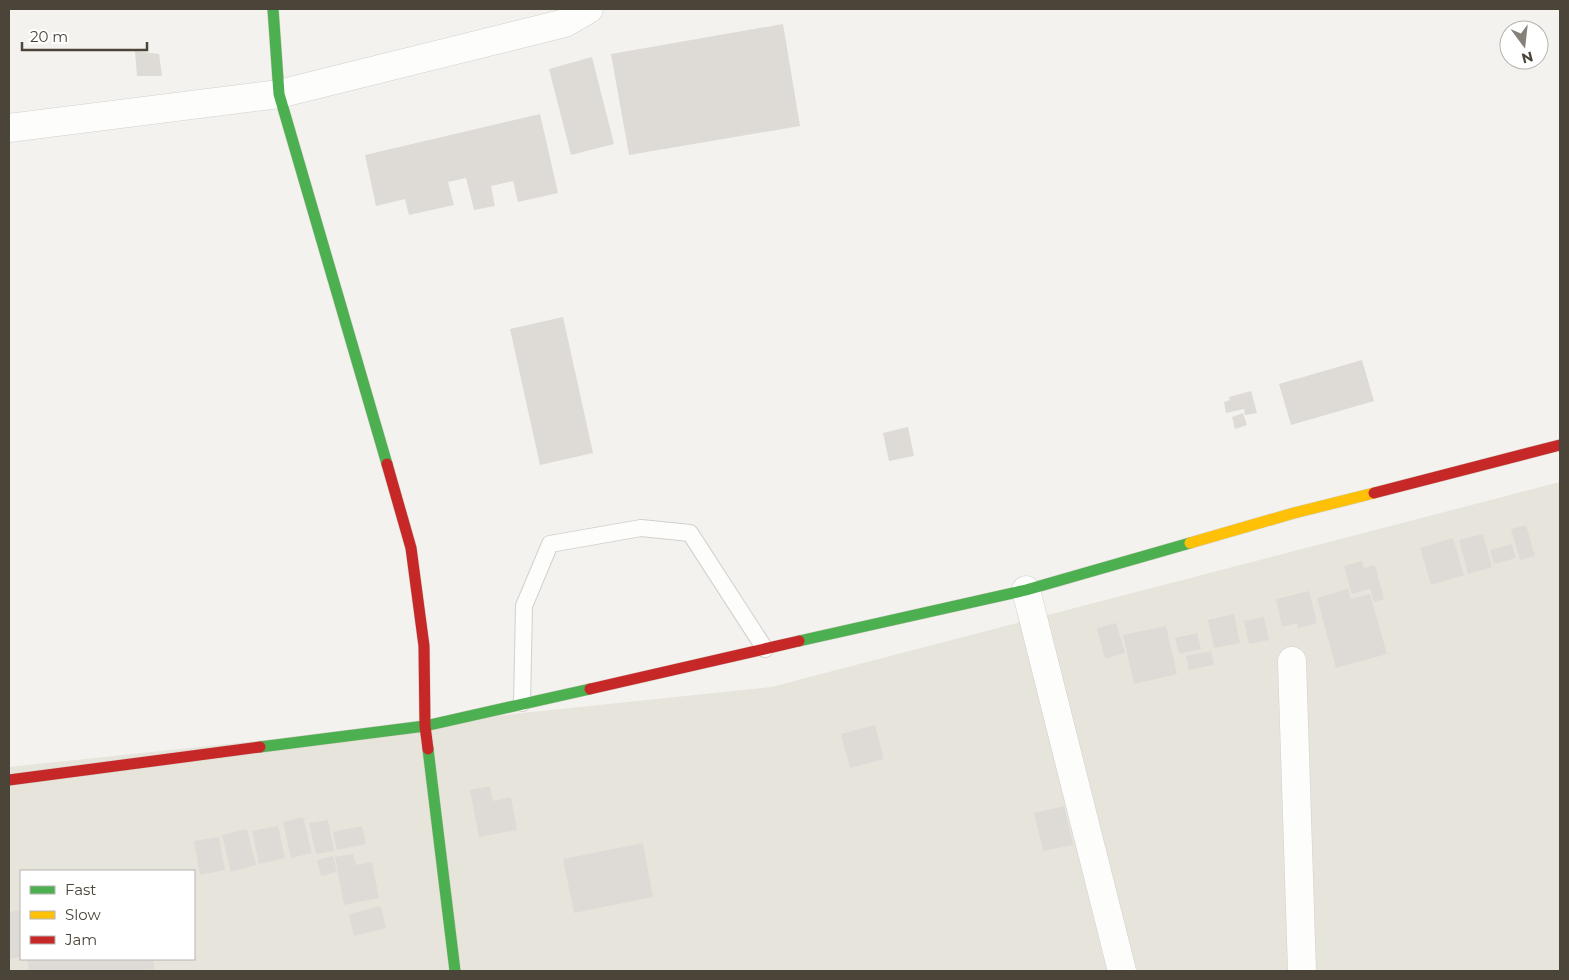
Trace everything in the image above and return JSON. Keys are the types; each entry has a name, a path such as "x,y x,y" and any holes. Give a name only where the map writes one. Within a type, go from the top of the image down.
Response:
{"main road":[{"path":"273,9 279,94 411,548 424,646 425,726 455,971"},
{"path":"9,780 425,726 1026,590 1294,513 1560,445"}],"street":[{"path":"9,128 279,94 565,23 590,9"},
{"path":"1026,590 1122,971"},
{"path":"1292,662 1302,971"}],"lane":[{"path":"522,703 524,606 550,544 641,528 690,533 764,649"}],"shaded area":[{"path":"1560,482 1560,971 9,971 9,767 771,687"}],"building":[{"path":"783,24 800,126 629,155 611,54"},
{"path":"135,51 159,54 162,76 137,76"},
{"path":"592,57 614,144 571,155 549,69"},
{"path":"540,114 558,193 518,202 513,181 491,186 495,206 474,210 466,178 448,182 454,205 409,215 405,199 376,206 365,155"},
{"path":"563,317 593,453 540,465 510,329"},
{"path":"1362,360 1374,401 1291,425 1279,384"},
{"path":"1251,391 1257,413 1245,415 1244,409 1226,413 1224,402 1230,400 1229,397"},
{"path":"1243,413 1247,425 1235,429 1232,417"},
{"path":"908,427 914,456 889,461 883,433"},
{"path":"1526,525 1535,556 1520,560 1511,529"},
{"path":"1483,534 1492,567 1468,574 1459,540"},
{"path":"1453,538 1464,575 1431,585 1420,548"},
{"path":"1512,544 1516,558 1494,564 1490,550"},
{"path":"1362,561 1364,568 1375,565 1384,599 1374,602 1370,589 1352,594 1344,566"},
{"path":"1348,589 1351,599 1370,594 1387,654 1336,668 1317,598"},
{"path":"1309,591 1317,623 1298,628 1297,623 1282,627 1276,599"},
{"path":"1234,614 1240,643 1214,648 1208,620"},
{"path":"1264,617 1269,640 1249,644 1244,621"},
{"path":"1116,623 1125,653 1105,659 1097,628"},
{"path":"1166,626 1177,674 1134,684 1123,635"},
{"path":"1197,633 1201,649 1179,654 1175,638"},
{"path":"1211,651 1214,665 1189,670 1186,656"},
{"path":"875,725 884,759 850,768 841,734"},
{"path":"490,786 493,801 511,797 517,830 479,837 470,790"},
{"path":"1064,806 1073,845 1043,851 1034,813"},
{"path":"303,817 312,853 291,858 283,822"},
{"path":"328,820 334,851 316,854 309,823"},
{"path":"278,826 285,858 259,864 252,831"},
{"path":"362,826 366,844 337,850 333,832"},
{"path":"247,829 256,865 231,872 222,835"},
{"path":"219,837 225,870 200,875 194,841"},
{"path":"643,843 653,897 574,913 563,859"},
{"path":"353,854 356,865 372,862 379,898 344,905 335,857"},
{"path":"333,856 337,872 321,876 317,860"},
{"path":"381,906 386,928 354,936 349,914"},
{"path":"20,910 20,957 9,959 9,912"},
{"path":"27,960 153,960 154,969 140,971 29,971"}],"traffic: fast":[{"path":"273,9 279,94 387,464"},
{"path":"799,641 1026,590 1190,543"},
{"path":"260,747 425,726 590,689"},
{"path":"428,749 455,971"}],"traffic: slow":[{"path":"1190,543 1294,513 1374,493"}],"traffic: jam":[{"path":"1374,493 1560,445"},
{"path":"387,464 411,548 424,646 425,726 428,749"},
{"path":"590,689 799,641"},
{"path":"9,780 260,747"}]}
